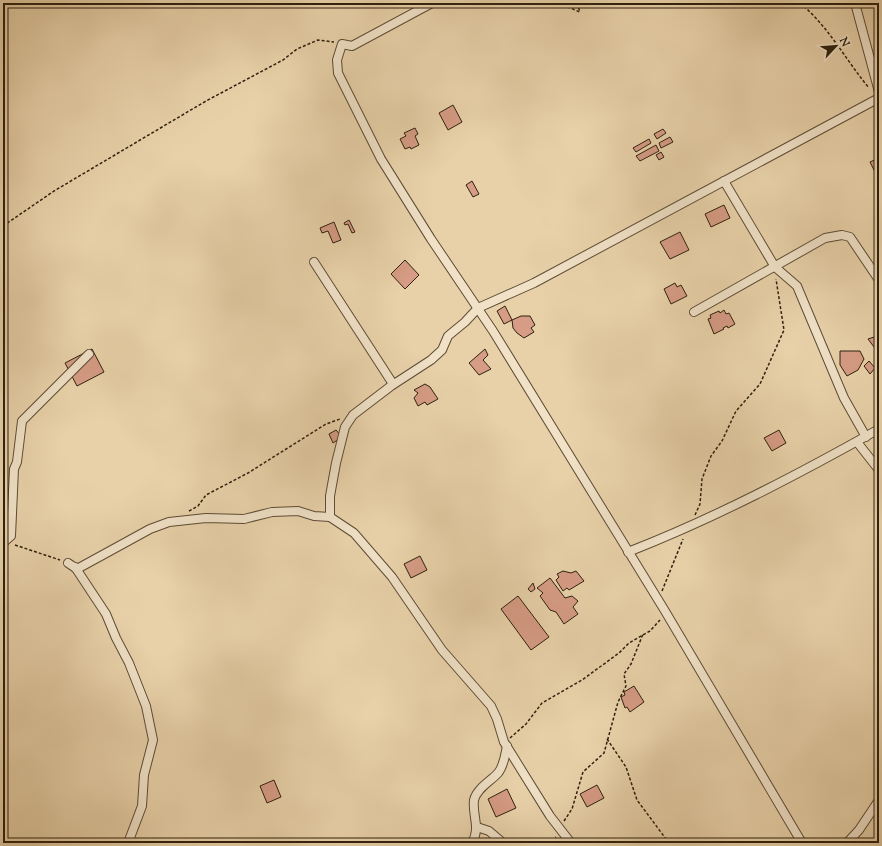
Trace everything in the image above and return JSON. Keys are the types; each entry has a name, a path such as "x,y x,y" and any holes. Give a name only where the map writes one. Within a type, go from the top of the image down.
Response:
{"street":[{"path":"432,3 352,46 342,44 337,60 338,73 380,159 431,239 478,308 660,602 802,843"},
{"path":"855,3 879,92"},
{"path":"330,517 330,496 336,462 345,427 353,415 393,384 431,360 442,350 448,336 465,322 478,308 534,283 879,98"},
{"path":"724,181 775,267 797,286 844,398 866,437"},
{"path":"694,312 825,238 842,234 850,236 879,280"},
{"path":"314,262 393,384"},
{"path":"4,542 11,536 14,469 17,462 22,421 89,354"},
{"path":"628,552 688,528 801,473 879,429"},
{"path":"857,442 879,470"},
{"path":"72,565 77,569 150,529 169,522 206,518 244,519 272,512 298,511 314,516 330,517 354,533 392,577 442,650 490,706 498,719 506,744 533,789 571,843"},
{"path":"72,565 106,614 132,670 146,706 153,740 144,775 142,806 128,843"},
{"path":"472,843 477,827 474,800 489,779 498,773 502,767 506,744"},
{"path":"847,843 859,830 879,800"},
{"path":"477,827 489,831 503,843"}],"path":[{"path":"558,3 580,12 577,3"},
{"path":"800,3 816,16 826,28 870,89 879,92"},
{"path":"3,226 54,191 206,102 283,60 297,49 318,40 342,44"},
{"path":"660,602 663,585 700,504 702,479 711,456 722,440 736,411 760,384 784,330 775,267"},
{"path":"187,513 198,506 206,495 248,473 326,424 353,415"},
{"path":"4,542 28,548 72,565"},
{"path":"506,744 526,724 542,703 582,680 619,653 629,642 658,624 665,611"},
{"path":"547,843 561,830 572,810 583,772 604,753 618,702 626,686 624,674 631,664 643,634"},
{"path":"607,739 626,767 637,800 669,843"}],"building":[{"path":"453,105 462,122 448,130 439,113"},
{"path":"415,128 418,134 415,136 419,145 411,149 410,147 405,149 400,139 406,136 404,133"},
{"path":"663,129 666,133 657,139 654,134"},
{"path":"670,137 673,142 661,148 659,143"},
{"path":"649,139 651,143 636,152 633,148"},
{"path":"656,145 659,151 640,161 636,156"},
{"path":"661,152 664,157 659,160 656,155"},
{"path":"879,158 879,180 870,162"},
{"path":"472,181 479,194 473,197 466,185"},
{"path":"724,205 730,218 711,227 705,214"},
{"path":"349,220 355,232 352,233 348,224 345,225 344,223"},
{"path":"334,222 341,240 333,243 328,231 322,233 320,228"},
{"path":"680,232 689,250 670,259 660,242"},
{"path":"405,260 419,275 405,289 391,274"},
{"path":"675,283 677,287 681,285 687,296 671,304 664,289"},
{"path":"505,306 512,320 504,324 497,311"},
{"path":"724,310 726,314 729,313 735,324 728,328 727,326 714,334 708,319 711,318 710,315 719,311 720,313"},
{"path":"521,316 530,316 535,325 531,328 534,332 524,338 513,328 512,320"},
{"path":"874,337 879,344 874,347 868,339"},
{"path":"92,349 104,372 77,386 65,363"},
{"path":"485,349 488,355 483,360 491,369 479,375 469,363"},
{"path":"840,351 860,351 864,359 858,370 847,376 840,365"},
{"path":"869,361 875,368 870,374 864,366"},
{"path":"425,384 430,387 438,399 427,405 425,402 418,406 414,398 418,393 414,390"},
{"path":"336,430 342,437 333,443 329,434"},
{"path":"779,430 786,443 772,451 764,438"},
{"path":"420,556 427,570 411,578 404,564"},
{"path":"563,571 571,573 576,571 584,581 569,590 567,588 563,591 556,580 559,577 557,574"},
{"path":"550,578 565,598 572,596 578,601 573,607 578,614 564,624 556,612 550,610 540,596 543,593 537,588"},
{"path":"533,583 535,589 531,592 528,589"},
{"path":"518,596 549,637 531,650 501,609"},
{"path":"634,686 644,702 630,712 627,707 625,708 621,697 625,695 624,692"},
{"path":"274,780 281,797 267,803 260,786"},
{"path":"597,785 604,798 587,807 580,794"},
{"path":"507,789 516,808 496,817 488,799"}]}
